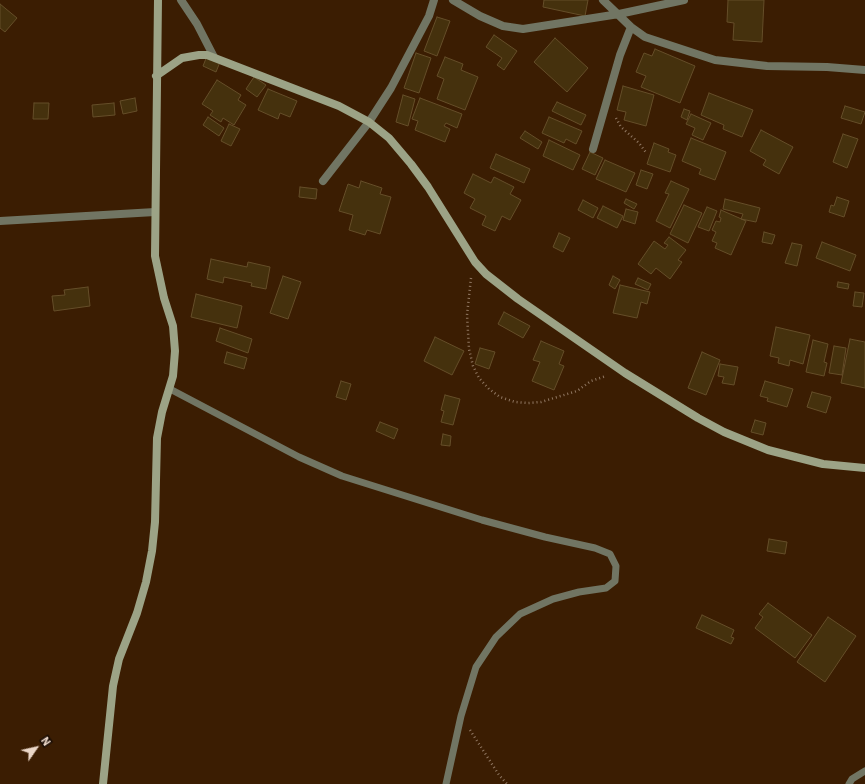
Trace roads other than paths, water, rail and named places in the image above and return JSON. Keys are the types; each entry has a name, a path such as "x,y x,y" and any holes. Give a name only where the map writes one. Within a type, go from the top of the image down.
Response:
{"street":[{"path":"103,784 113,686 120,659 137,613 146,582 152,551 155,522 157,438 162,412 170,389 175,351 173,326 164,298 155,256 158,0"},
{"path":"181,0 197,24 214,57"},
{"path":"323,181 370,122 392,88 429,16 434,0"},
{"path":"453,0 489,20 514,28 523,29 619,14 684,0"},
{"path":"603,0 631,27 645,36 663,44 715,60 767,66 827,67 865,70"},
{"path":"593,149 620,55 631,27"},
{"path":"156,76 182,58 199,55 214,57 258,76 339,106 370,122 389,138 411,164 428,187 474,262 501,287 625,373 698,418 724,432 768,450 823,464 865,468"},
{"path":"0,221 155,212"}],"lane":[{"path":"170,389 299,457 342,476 482,520 545,537 595,548 610,554 616,566 615,581 606,588 579,592 553,600 520,614 496,637 476,667 462,716 446,784"},
{"path":"848,784 852,779 865,771"}]}
